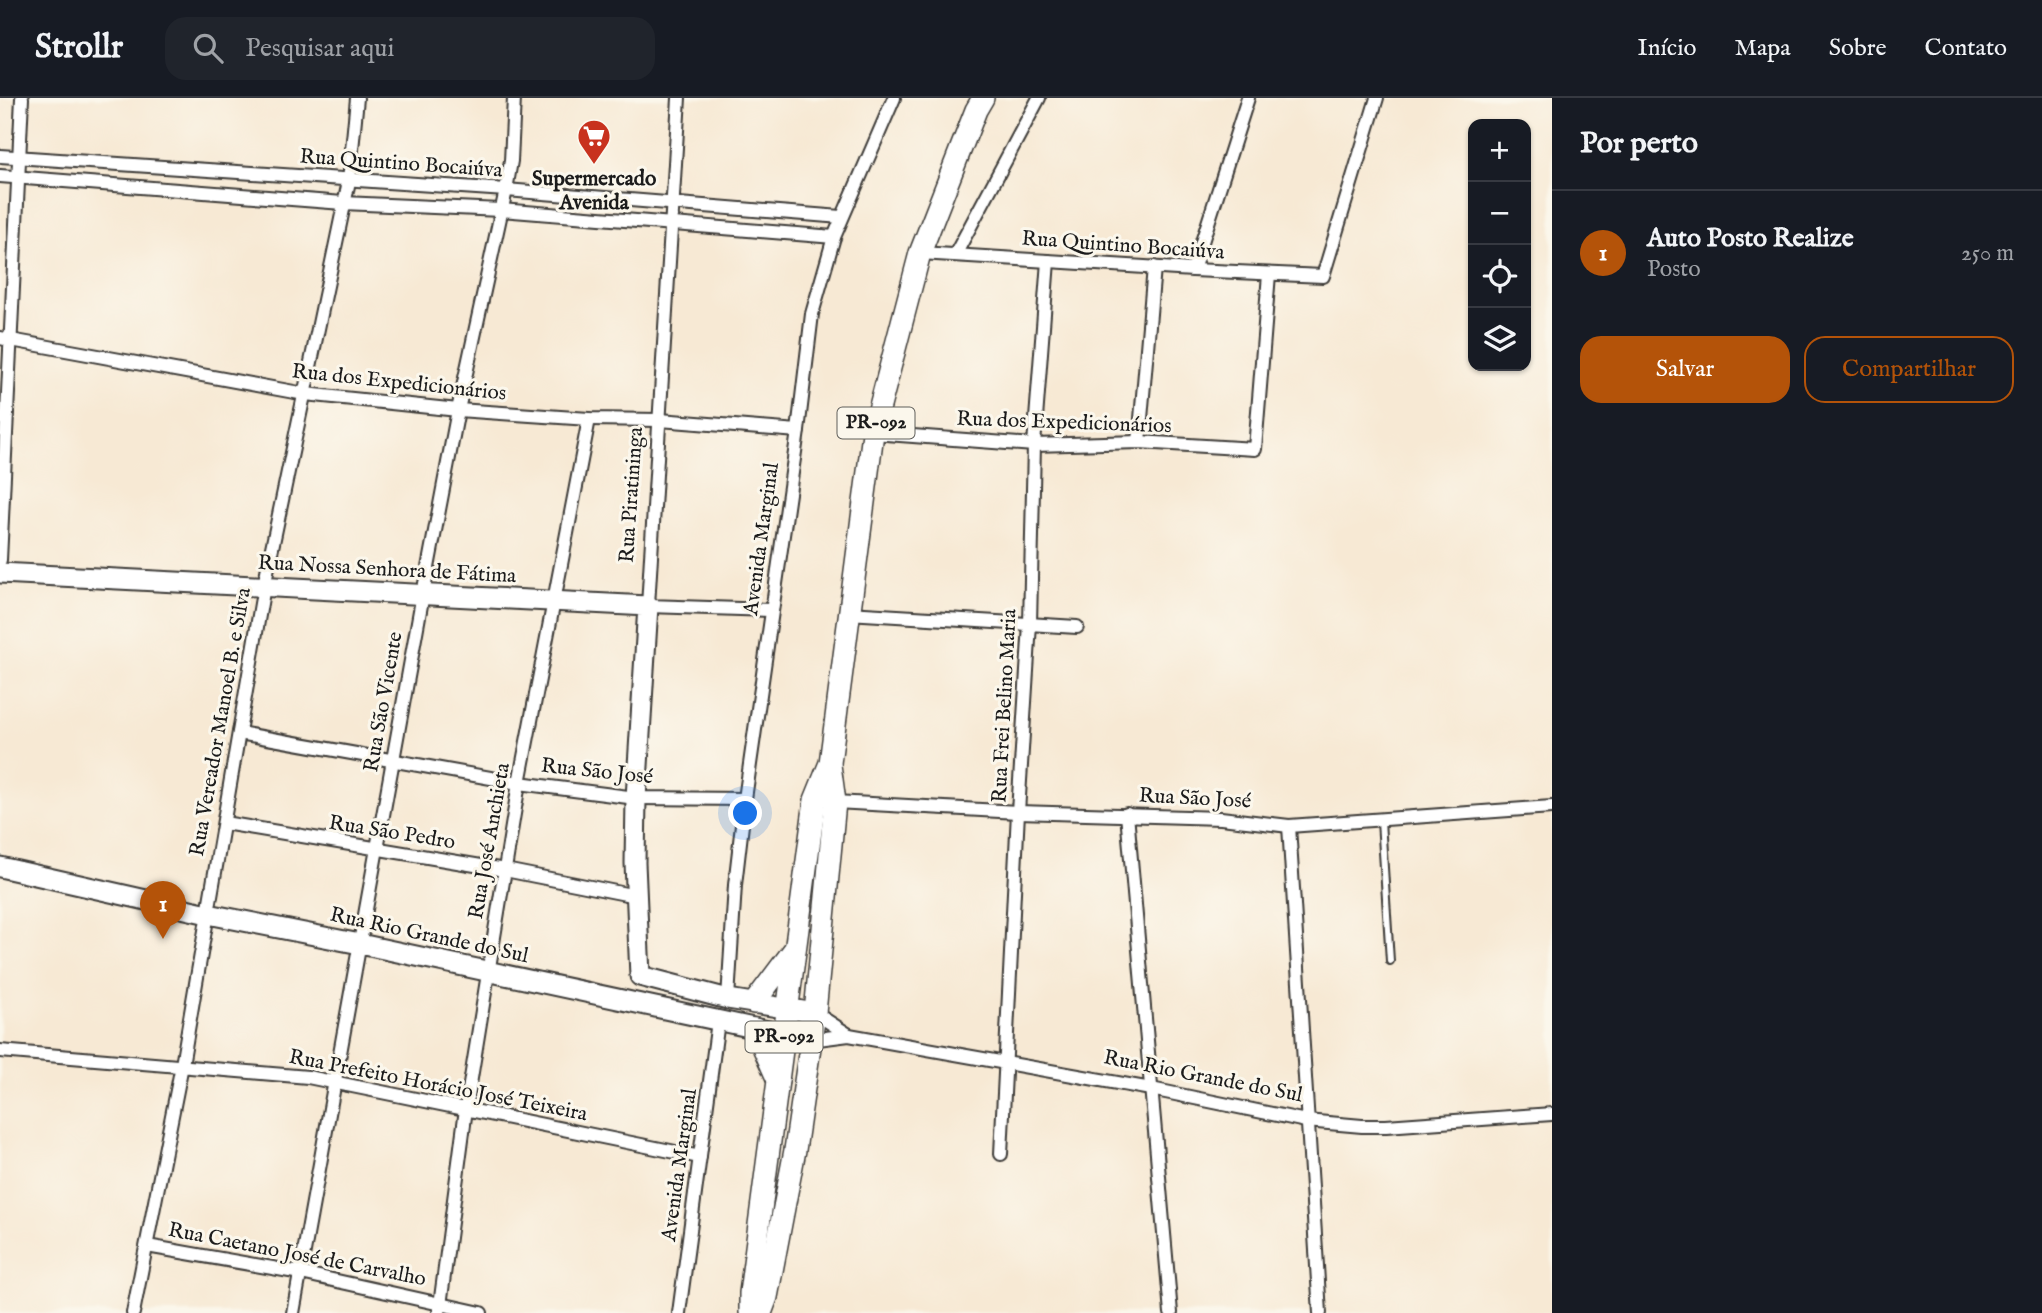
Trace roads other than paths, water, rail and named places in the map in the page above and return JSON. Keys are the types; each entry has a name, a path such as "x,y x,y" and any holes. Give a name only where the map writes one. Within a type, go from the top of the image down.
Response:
{"main road":[{"name":"PR-092","path":"761,1313 767,1297 794,1150 815,1013 835,802 830,763 873,433 920,253 983,98"},
{"name":"PR-092","path":"750,1313 750,1293 815,800 830,763"},
{"path":"754,1003 794,949"},
{"path":"755,1028 778,1081"}],"street":[{"path":"0,560 6,339 22,98"},
{"name":"Rua Vereador Manoel B. e Silva","path":"133,1313 182,1065 264,586 349,181 357,98"},
{"name":"Rua São Vicente","path":"293,1313 423,594 458,410 506,190 511,161 514,98"},
{"name":"Rua Piratininga","path":"680,98 636,798 636,896 640,976 728,999"},
{"name":"Avenida Marginal","path":"728,999 735,885 745,799 812,314 841,218 894,98"},
{"path":"955,255 1039,98"},
{"path":"1193,270 1248,98"},
{"name":"Rua Quintino Bocaiúva","path":"920,253 1323,276 1377,98"},
{"name":"Rua Quintino Bocaiúva","path":"0,156 506,190 841,218"},
{"name":"Rua Quintino Bocaiúva","path":"0,176 343,203 501,210 834,237"},
{"name":"Rua Frei Belino Maria","path":"1001,1154 1030,624 1034,445 1048,261"},
{"path":"1139,442 1154,267"},
{"name":"Rua dos Expedicionários","path":"873,433 1034,445 1139,442 1255,450 1269,274"},
{"name":"Rua dos Expedicionários","path":"6,339 305,394 458,410 798,430"},
{"name":"Rua José Anchieta","path":"440,1308 487,972 519,783 589,419"},
{"name":"Rua Nossa Senhora de Fátima","path":"0,573 771,610"},
{"path":"848,613 1077,627"},
{"name":"Rua São José","path":"239,733 519,783 636,798 745,799"},
{"name":"Rua São José","path":"835,802 1018,812 1221,818 1289,826 1552,807"},
{"path":"1127,814 1171,1313"},
{"name":"Rua São Pedro","path":"224,823 505,870 636,896"},
{"path":"1289,826 1320,1313"},
{"name":"Rua Rio Grande do Sul","path":"0,867 208,914 784,1035 810,1040 849,1035 1151,1089 1306,1121 1386,1126 1552,1114"},
{"path":"728,999 815,1013"},
{"name":"Rua Rio Grande do Sul","path":"815,1013 849,1035"},
{"name":"Avenida Marginal","path":"679,1313 718,1021"},
{"name":"Rua Prefeito Horácio José Teixeira","path":"0,1051 182,1065 335,1081 700,1157"},
{"name":"Rua Caetano José de Carvalho","path":"147,1245 301,1273 440,1308 481,1313"}],"lane":[{"path":"1381,821 1390,961"}],"place":[{"name":"Supermercado Avenida","path":"594,166"},
{"name":"Auto Posto Realize","path":"163,939"}]}
